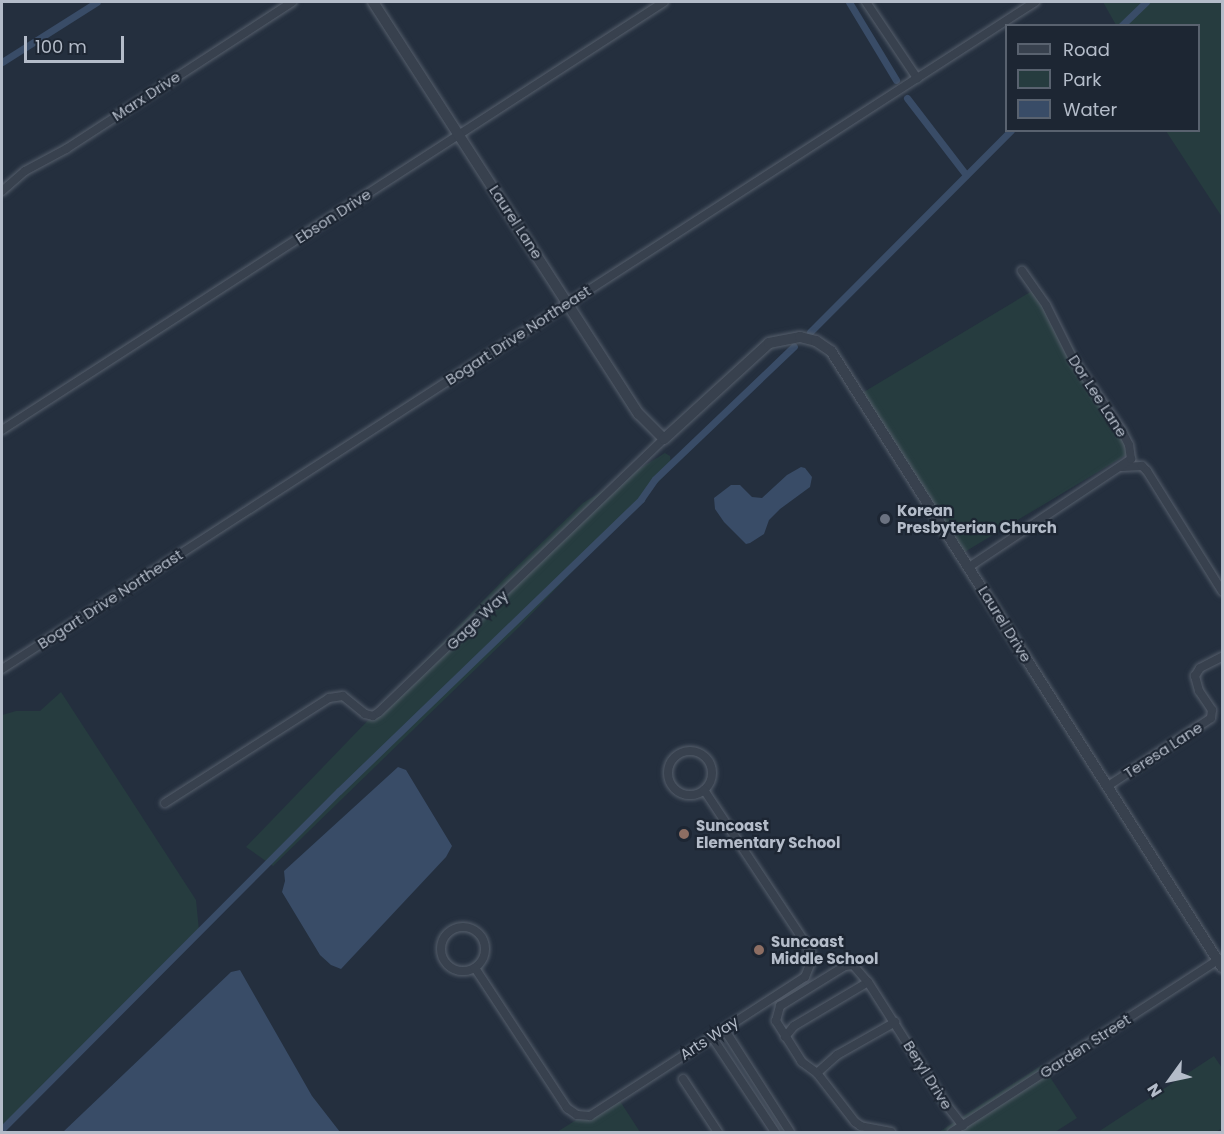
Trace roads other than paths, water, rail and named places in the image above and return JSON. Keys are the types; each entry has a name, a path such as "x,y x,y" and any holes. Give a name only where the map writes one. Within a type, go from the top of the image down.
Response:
{"street":[{"name":"Marx Drive","path":"2,191 25,171 66,149 292,2"},
{"name":"Laurel Lane","path":"373,2 645,422 664,439"},
{"name":"Ebson Drive","path":"2,430 458,132 664,2"},
{"path":"867,2 917,78"},
{"name":"Bogart Drive Northeast","path":"2,669 1035,2"},
{"name":"Dor Lee Lane","path":"1022,271 1046,306 1073,359 1125,438 1131,459 1121,467"},
{"name":"Laurel Drive","path":"756,352 769,343 791,337 816,340 831,351 1220,963"},
{"name":"Gage Way","path":"165,803 329,698 343,696 365,714 373,716 379,712 756,352"},
{"path":"969,567 1121,467 1142,466 1222,591"},
{"name":"Teresa Lane","path":"1108,786 1211,718 1212,710 1199,691 1195,676 1200,668 1222,657"},
{"path":"690,750 705,756 709,762 712,777 704,790 698,794 684,794 673,787 668,774 671,760 676,755 690,750"},
{"name":"Arts Way","path":"475,968 567,1108 577,1115 590,1116 805,977 812,960 810,950 704,790"},
{"path":"463,927 470,928 481,937 484,943 484,957 475,968 463,972 445,962 441,949 450,932 463,927"},
{"name":"Garden Street","path":"952,1132 1220,963"},
{"name":"Beryl Drive","path":"891,1132 861,1126 855,1122 817,1072 802,1062 776,1021 777,1014 789,1000 845,966 853,965 868,982 945,1103 963,1126"},
{"path":"785,1037 795,1026 868,982"},
{"path":"817,1072 837,1054 895,1022"},
{"path":"724,1029 790,1132"},
{"path":"712,1037 775,1132"},
{"path":"683,1079 718,1132"}],"water":[{"path":"801,467 805,468 812,477 810,487 780,509 769,520 764,534 750,543 746,544 724,522 715,509 714,498 731,485 740,485 752,497 762,498 787,475"},
{"path":"398,767 406,770 452,846 446,857 341,969 331,965 320,955 282,892 285,881 284,871"},
{"path":"240,970 312,1096 340,1132 63,1132 231,972"}],"waterway":[{"path":"2,62 97,2"},
{"path":"849,2 896,80"},
{"path":"1123,24 1146,2"},
{"path":"907,98 966,175"},
{"path":"810,332 1009,132"},
{"path":"2,1129 339,791 641,499 655,479 794,346"}],"place":[{"name":"Korean Presbyterian Church","path":"885,519"},
{"name":"Suncoast Elementary School","path":"684,834"},
{"name":"Suncoast Middle School","path":"759,950"}]}
